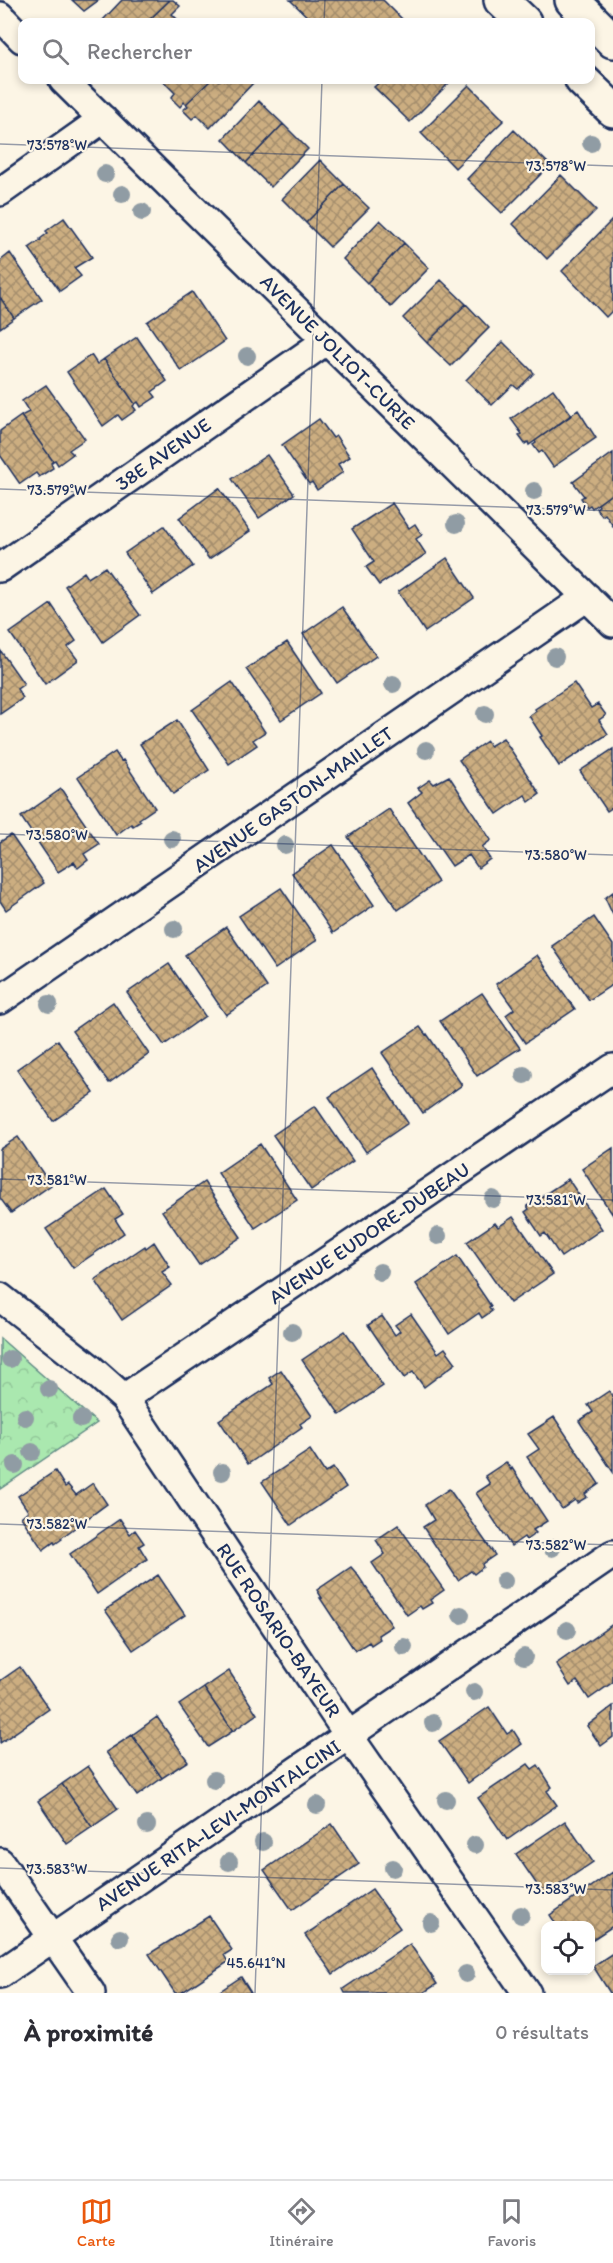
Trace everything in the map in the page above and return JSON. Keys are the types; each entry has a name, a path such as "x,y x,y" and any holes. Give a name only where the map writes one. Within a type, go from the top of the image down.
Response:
{"street":[{"path":"501,0 520,18"},
{"path":"572,0 590,18"},
{"path":"0,16 18,35"},
{"path":"595,23 613,41"},
{"name":"AVENUE JOLIOT-CURIE","path":"67,84 613,623"},
{"path":"586,84 613,110"},
{"path":"0,192 103,119"},
{"name":"38E AVENUE","path":"0,568 326,341"},
{"name":"AVENUE GASTON-MAILLET","path":"0,1000 587,597"},
{"name":"AVENUE EUDORE-DUBEAU","path":"124,1398 613,1068"},
{"name":"RUE ROSARIO-BAYEUR","path":"0,1297 88,1366 124,1398 349,1736 527,1993"},
{"name":"AVENUE RITA-LEVI-MONTALCINI","path":"0,1974 613,1554"},
{"path":"0,1862 91,1993"}],"green space":[{"path":"0,1338 97,1423 0,1489"}],"building":[{"path":"72,0 99,0 84,11"},
{"path":"122,0 170,0 151,18 105,18"},
{"path":"170,0 180,6 172,14 176,18 151,18"},
{"path":"290,0 383,0 401,18 309,18"},
{"path":"166,84 207,84 180,107 171,98 175,93"},
{"path":"207,84 252,84 210,128 197,115 192,119 183,110 188,106 186,104"},
{"path":"377,84 448,84 410,122 374,87"},
{"path":"469,85 504,120 455,168 421,133"},
{"path":"259,101 283,124 246,163 223,139"},
{"path":"283,124 308,149 271,187 246,163"},
{"path":"514,130 550,165 502,213 467,179"},
{"path":"320,160 344,184 306,223 282,199"},
{"path":"561,175 596,210 547,259 513,224"},
{"path":"344,184 369,208 330,247 306,223"},
{"path":"64,218 92,257 74,268 81,276 60,291 29,248 48,233 46,231"},
{"path":"380,220 404,243 367,283 343,259"},
{"path":"612,220 613,310 606,317 562,271"},
{"path":"404,243 429,268 391,307 367,283"},
{"path":"10,253 42,299 14,318 0,297 0,261"},
{"path":"441,280 466,304 427,343 403,318"},
{"path":"192,292 225,341 181,371 147,322"},
{"path":"0,297 14,318 0,328"},
{"path":"466,304 489,328 451,366 427,343"},
{"path":"137,337 167,381 152,392 156,397 141,407 138,402 135,404 104,359"},
{"path":"503,342 534,373 518,389 513,385 492,405 466,380"},
{"path":"91,355 97,364 104,359 135,404 133,406 136,410 122,420 118,415 103,426 67,372"},
{"path":"46,385 85,439 69,450 73,454 58,465 21,416 29,412 22,401"},
{"path":"553,389 572,415 529,445 528,442 525,444 519,436 522,434 511,419"},
{"path":"578,410 596,438 553,467 542,451 539,453 533,445 535,441"},
{"path":"21,416 53,461 51,463 53,468 39,477 36,473 20,484 0,455 0,431"},
{"path":"319,419 333,438 336,436 350,457 338,464 343,472 317,490 312,482 309,484 282,445"},
{"path":"613,453 613,493 592,508 590,505 587,507 581,498 584,496 573,482"},
{"path":"267,455 294,494 259,518 232,479"},
{"path":"219,488 250,531 209,559 179,518"},
{"path":"613,493 613,526 605,514 602,516 596,508"},
{"path":"392,503 409,528 415,524 422,535 416,539 426,554 379,585 366,567 374,562 352,529"},
{"path":"164,526 193,566 153,594 125,553"},
{"path":"447,558 474,598 425,632 398,592"},
{"path":"105,567 140,615 103,642 65,586 84,572 88,578"},
{"path":"51,604 76,641 68,647 78,660 45,684 10,633"},
{"path":"342,607 376,656 337,683 303,634"},
{"path":"287,642 321,693 281,720 246,669"},
{"path":"0,650 24,684 17,689 23,698 0,714"},
{"path":"232,682 265,732 253,740 257,745 229,764 192,710"},
{"path":"574,683 591,708 598,704 606,715 599,720 608,734 559,766 529,716 536,711 535,709"},
{"path":"177,720 209,770 173,794 140,744"},
{"path":"503,738 540,794 529,802 525,795 497,814 459,760 487,741 490,746"},
{"path":"613,749 613,807 607,811 580,771"},
{"path":"115,752 121,761 123,760 155,808 139,819 141,821 133,826 131,824 116,835 78,777"},
{"path":"449,776 491,840 482,847 490,859 478,868 469,855 452,866 408,803 422,792 418,788 430,780 434,784"},
{"path":"61,789 99,844 84,854 88,860 78,868 74,862 58,872 21,817"},
{"path":"389,809 438,882 398,910 348,837"},
{"path":"11,835 44,883 6,910 0,901 0,842"},
{"path":"333,845 374,905 333,933 292,873"},
{"path":"281,888 317,940 275,969 239,916"},
{"path":"613,892 613,915 605,898"},
{"path":"594,917 613,945 613,984 589,1000 552,946"},
{"path":"226,927 267,987 226,1015 185,955"},
{"path":"537,955 575,1009 525,1043 506,1015 514,1009 496,984"},
{"path":"169,964 205,1016 164,1045 127,993"},
{"path":"482,993 520,1048 477,1076 440,1021"},
{"path":"113,1002 149,1054 109,1083 72,1031"},
{"path":"420,1027 462,1085 423,1113 382,1053"},
{"path":"58,1040 94,1093 53,1121 17,1069"},
{"path":"372,1068 408,1123 366,1152 329,1097"},
{"path":"315,1106 353,1161 311,1190 273,1135"},
{"path":"18,1137 51,1185 11,1213 0,1198 0,1149"},
{"path":"260,1144 297,1200 255,1228 218,1173"},
{"path":"613,1148 613,1215 582,1169"},
{"path":"568,1179 602,1229 561,1257 545,1233 541,1236 525,1212 529,1209 527,1206"},
{"path":"204,1182 241,1237 199,1265 162,1211"},
{"path":"106,1189 123,1214 115,1219 124,1233 73,1268 46,1229"},
{"path":"513,1217 553,1274 510,1303 467,1242 495,1223 498,1227"},
{"path":"154,1242 170,1267 162,1272 172,1285 122,1320 95,1280"},
{"path":"457,1256 491,1306 489,1307 492,1311 482,1318 479,1313 449,1334 416,1284"},
{"path":"411,1314 438,1353 445,1348 456,1363 424,1387 413,1372 404,1378 368,1325 382,1316 395,1335 400,1331 395,1325"},
{"path":"345,1331 383,1386 340,1415 302,1360"},
{"path":"281,1370 312,1416 300,1424 302,1427 248,1464 219,1420 273,1384 269,1378"},
{"path":"609,1391 613,1397 613,1472 579,1421 593,1412 588,1405"},
{"path":"554,1417 599,1484 585,1494 587,1497 577,1503 575,1500 562,1509 527,1457 539,1449 528,1434"},
{"path":"310,1450 325,1473 333,1468 346,1487 291,1525 262,1482"},
{"path":"506,1462 547,1521 533,1530 536,1533 526,1540 524,1537 511,1546 476,1493 490,1484 485,1476"},
{"path":"55,1471 65,1487 68,1485 76,1495 93,1483 107,1504 62,1539 43,1550 21,1517 28,1511 18,1496"},
{"path":"449,1489 495,1555 482,1564 483,1567 474,1574 471,1571 458,1580 423,1527 434,1520 425,1505"},
{"path":"120,1519 130,1534 135,1530 144,1543 139,1546 147,1559 97,1594 70,1554"},
{"path":"398,1525 444,1590 430,1600 432,1603 422,1609 420,1606 407,1615 372,1563 385,1554 376,1540"},
{"path":"351,1567 392,1626 378,1635 380,1639 371,1645 369,1642 355,1651 317,1590"},
{"path":"158,1575 185,1615 133,1650 105,1610"},
{"path":"613,1624 613,1682 589,1699 577,1681 570,1686 556,1664"},
{"path":"20,1667 49,1709 0,1743 0,1681"},
{"path":"229,1671 257,1714 233,1731 204,1688"},
{"path":"204,1688 233,1731 208,1747 179,1705"},
{"path":"613,1706 613,1737 601,1746 587,1726"},
{"path":"489,1707 507,1734 513,1730 522,1744 468,1783 439,1741"},
{"path":"157,1717 188,1761 162,1778 132,1735"},
{"path":"132,1735 162,1778 137,1796 106,1752"},
{"path":"528,1764 532,1769 538,1765 552,1787 547,1791 557,1805 507,1840 478,1798"},
{"path":"88,1766 118,1809 92,1827 62,1784"},
{"path":"62,1784 92,1827 67,1844 38,1801"},
{"path":"565,1821 593,1862 544,1895 516,1854"},
{"path":"332,1824 359,1864 292,1910 264,1870"},
{"path":"613,1872 613,1926 595,1938 595,1921 554,1921 550,1915"},
{"path":"372,1889 400,1928 333,1974 305,1935"},
{"path":"209,1916 232,1950 224,1955 228,1962 181,1993 175,1993 149,1954"},
{"path":"410,1944 437,1984 423,1993 345,1993 343,1989"},
{"path":"613,1953 613,1993 610,1993 595,1969 595,1965"},
{"path":"241,1977 251,1993 217,1993"}]}
